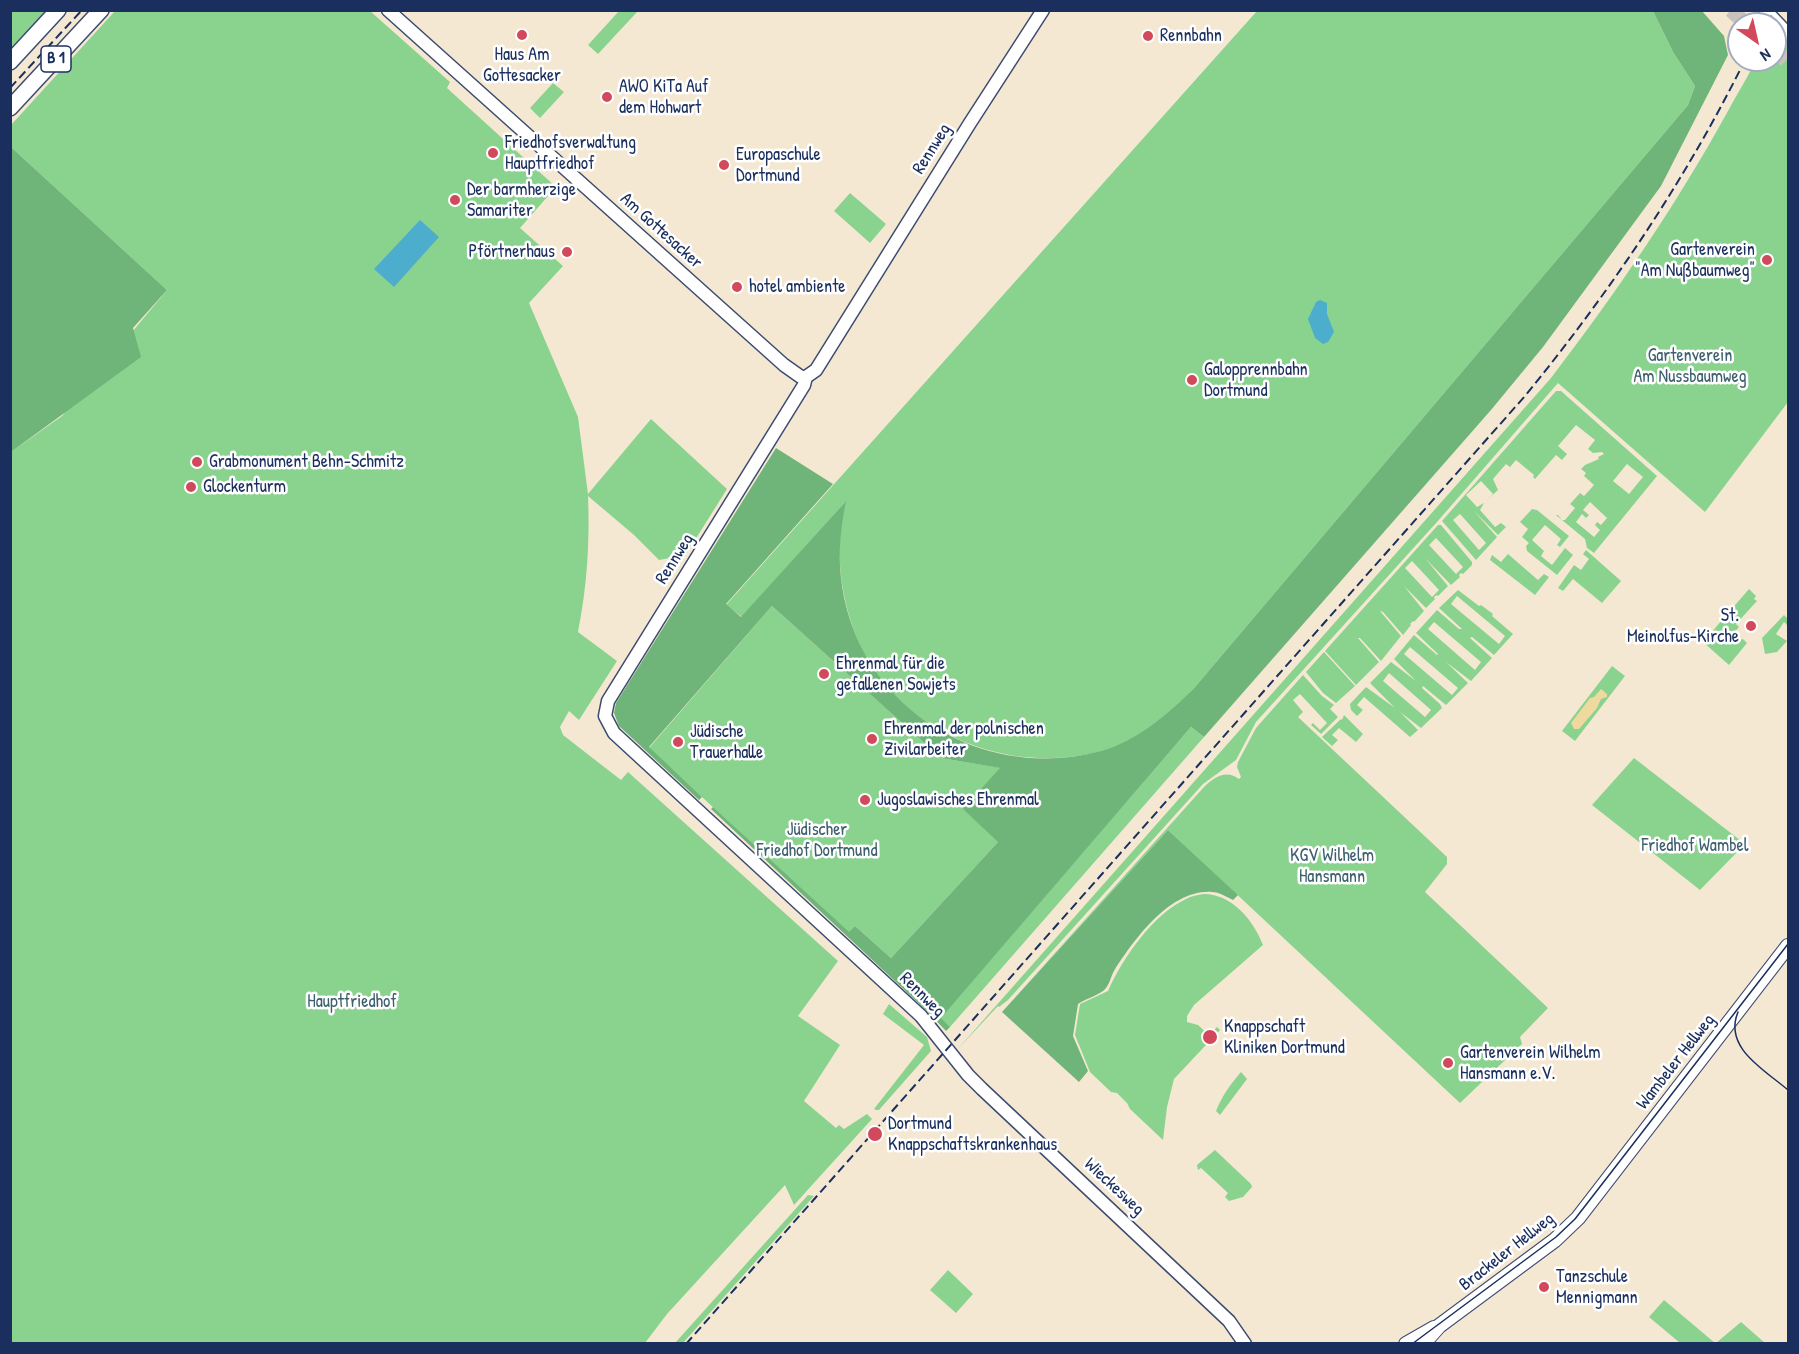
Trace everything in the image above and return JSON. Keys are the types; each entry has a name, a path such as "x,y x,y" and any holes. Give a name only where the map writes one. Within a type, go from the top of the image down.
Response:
{"highway":[{"name":"B 1","path":"10,62 58,10"},
{"name":"B 1","path":"10,108 101,10"}],"main road":[{"name":"Wambeler Hellweg","path":"1593,1201 1788,946"},
{"name":"Brackeler Hellweg","path":"1423,1344 1439,1326 1555,1240 1593,1201"},
{"name":"Brackeler Hellweg","path":"1406,1344 1427,1330 1439,1326"}],"street":[{"name":"Am Gottesacker","path":"388,10 784,365 801,377 806,377"},
{"name":"Rennweg","path":"955,1059 921,1016 614,733 605,716 608,701 805,384 806,377 816,370 1043,10"},
{"path":"1766,10 1788,34"},
{"name":"Wieckesweg","path":"955,1059 982,1089 1229,1321 1245,1344"}],"green space":[{"path":"10,11 46,11 11,49"},
{"name":"Hauptfriedhof","path":"115,11 370,11 450,82 447,88 556,187 520,228 563,266 529,303 578,417 588,494 651,419 727,489 680,564 670,558 659,560 634,535 588,496 587,564 578,632 617,661 579,720 569,711 560,727 563,735 621,780 628,772 838,961 798,1016 840,1045 804,1101 836,1128 839,1125 844,1129 867,1114 872,1119 794,1205 785,1185 667,1314 645,1343 11,1343 11,452 62,416 167,290 11,147 11,125"},
{"path":"619,11 638,11 598,54 588,45"},
{"name":"Galopprennbahn Dortmund","path":"1257,11 1653,11 1673,52 1695,86 1688,105 1195,687 1163,716 1128,740 1102,751 1064,758 1026,757 988,750 953,737 921,718 893,693 870,663 853,628 843,592 840,567 841,526 845,502 742,617 726,605"},
{"path":"1653,11 1702,11 1724,36 1727,57 1661,186 1543,347 1491,410 1204,737 1191,727 941,1018 950,1027 946,1031 711,809 713,807 849,932 855,926 891,958 998,842 963,809 1000,768 941,758 772,606 649,747 702,797 699,800 619,726 614,713 616,703 776,448 833,484 726,604 741,617 846,501 840,540 840,568 851,623 871,663 898,697 931,724 969,744 1011,756 1056,758 1101,751 1140,733 1174,707 1195,687 1688,105 1695,86 1673,52"},
{"name":"Gartenverein Am Nussbaumweg","path":"1788,43 1788,402 1705,512 1558,383 1437,522 1256,722 1236,760 1203,784 1008,1000 998,1006 956,1051 1551,378 1599,313 1666,214 1750,72 1787,72"},
{"path":"553,83 564,92 540,118 530,108"},
{"path":"11,147 167,290 133,328 141,357 11,452"},
{"path":"850,193 886,224 870,243 834,211"},
{"path":"1556,391 1561,391 1657,476 1594,553 1587,548 1585,539 1562,520 1565,520 1575,508 1570,504 1580,493 1584,496 1594,485 1584,476 1586,473 1581,469 1604,454 1602,452 1593,453 1588,449 1595,440 1576,425 1558,446 1567,454 1562,460 1556,455 1535,479 1534,475 1516,460 1510,467 1506,464 1493,479 1498,490 1487,500 1493,494 1481,481 1466,495 1477,507 1484,503 1480,510 1495,527 1501,523 1506,527 1498,535 1474,511 1497,537 1476,560 1442,521","holes":["1627,464 1643,477 1629,494 1613,481","1590,502 1607,518 1601,525 1597,522 1595,525 1600,530 1594,537 1576,522 1582,514 1586,518 1589,515 1583,510","1460,514 1486,543 1479,550 1453,520"]},
{"path":"1532,509 1537,510 1569,536 1560,547 1557,545 1561,539 1545,525 1532,540 1544,551 1541,556 1552,565 1565,548 1573,555 1557,575 1527,551 1526,546 1529,543 1522,537 1528,529 1520,522"},
{"path":"1438,525 1441,525 1472,562 1472,565 1451,585 1425,558 1448,586 1434,597 1435,599 1426,608 1404,586 1424,611 1410,624 1403,635 1380,611 1401,636 1381,661 1358,638 1379,662 1356,685 1325,651","holes":["1436,538 1463,567 1456,574 1429,545","1412,561 1439,590 1432,597 1405,568"]},
{"path":"1586,550 1621,581 1602,603 1573,579 1563,591 1558,588 1574,565 1581,570 1589,559 1583,554"},
{"path":"1508,554 1538,580 1544,574 1549,577 1535,595 1490,560 1492,555 1501,562"},
{"path":"1749,589 1756,596 1754,599 1757,601 1736,624 1739,627 1733,634 1739,640 1743,639 1747,643 1729,665 1703,642"},
{"path":"1458,590 1493,614 1492,616 1513,634 1494,655 1472,637 1470,638 1492,658 1471,681 1446,662 1468,683 1446,705 1423,686 1422,688 1442,708 1421,728 1400,712 1418,730 1410,737 1364,697 1357,705 1363,710 1357,716 1351,710 1350,704 1366,687 1395,708 1370,683 1391,662 1416,681 1394,659 1414,635 1438,654 1416,633 1437,610 1459,629 1462,629 1439,608","holes":["1457,596 1505,636 1499,644 1451,604","1434,622 1481,662 1475,670 1428,629","1410,647 1458,688 1452,695 1404,654","1389,673 1431,710 1425,717 1383,681"]},
{"name":"Jüdischer Friedhof Dortmund","path":"772,606 941,758 1001,768 998,842 891,958 855,926 849,933 649,748"},
{"path":"1784,615 1788,619 1788,626 1784,622 1776,634 1787,641 1777,652 1765,654 1762,638"},
{"path":"1324,652 1355,686 1336,703 1323,693 1306,672"},
{"path":"1612,666 1625,676 1575,741 1562,731"},
{"name":"KGV Wilhelm Hansmann","path":"1303,675 1322,696 1334,705 1330,709 1338,717 1321,734 1311,725 1313,723 1320,730 1327,723 1300,694 1293,700 1303,712 1298,717 1447,857 1447,864 1425,892 1548,1008 1520,1037 1522,1044 1460,1103 1168,830 1002,1012 1204,787 1225,774 1239,779 1241,777 1237,767 1238,762 1256,728"},
{"path":"1344,715 1363,734 1356,742 1339,728 1332,735 1338,740 1332,746 1322,737 1342,720"},
{"path":"1191,727 1204,737 950,1027 940,1018"},
{"name":"Friedhof Wambel","path":"1634,758 1745,844 1700,890 1592,805"},
{"path":"1168,830 1238,895 1233,900 1215,892 1197,893 1168,908 1132,945 1114,971 1106,988 1101,993 1078,1004 1073,1036 1088,1071 1079,1082 1002,1012"},
{"path":"1204,894 1224,899 1241,910 1254,927 1263,945 1194,1005 1187,1016 1187,1022 1198,1025 1209,1035 1217,1027 1220,1030 1174,1079 1167,1107 1163,1140 1130,1109 1117,1093 1111,1092 1090,1072 1075,1035 1080,1004 1108,991 1130,952 1162,915 1188,898"},
{"path":"889,1004 927,1037 931,1051 879,1110 876,1110 874,1109 924,1045 883,1014"},
{"path":"1241,1072 1247,1079 1220,1115 1216,1111 1218,1106"},
{"path":"1215,1150 1251,1184 1252,1187 1243,1197 1229,1201 1225,1197 1228,1193 1201,1168 1198,1170 1197,1165"},
{"path":"808,1195 814,1196 683,1343 675,1343"},
{"path":"948,1270 973,1294 956,1313 930,1290"},
{"path":"1664,1300 1715,1343 1680,1343 1649,1317"},
{"path":"1741,1322 1765,1343 1716,1343"}],"sand":[{"path":"1601,689 1607,697 1601,699 1597,708 1579,729 1574,729 1571,723 1590,698"}],"water":[{"path":"420,220 439,237 394,287 374,269"},
{"path":"1320,300 1327,303 1327,314 1334,332 1328,342 1323,344 1315,338 1308,319 1316,302"}],"tram line":[{"path":"1412,1344 1556,1237 1575,1219 1788,944"},
{"path":"1738,1012 1735,1025 1736,1037 1741,1047 1758,1066 1788,1090"}],"railway":[{"path":"10,88 82,10"},
{"path":"686,1344 1525,396 1587,317 1644,234 1697,149 1739,72"}],"place":[{"name":"Haus Am Gottesacker","path":"522,35"},
{"name":"Rennbahn","path":"1148,36"},
{"name":"AWO KiTa Auf dem Hohwart","path":"607,97"},
{"name":"Friedhofsverwaltung Hauptfriedhof","path":"493,153"},
{"name":"Europaschule Dortmund","path":"724,165"},
{"name":"Der barmherzige Samariter","path":"455,200"},
{"name":"Pförtnerhaus","path":"567,252"},
{"name":"Gartenverein \"Am Nußbaumweg\"","path":"1767,260"},
{"name":"hotel ambiente","path":"737,287"},
{"name":"Galopprennbahn Dortmund","path":"1192,380"},
{"name":"Grabmonument Behn-Schmitz","path":"197,462"},
{"name":"Glockenturm","path":"191,487"},
{"name":"St. Meinolfus-Kirche","path":"1751,626"},
{"name":"Ehrenmal für die gefallenen Sowjets","path":"824,674"},
{"name":"Ehrenmal der polnischen Zivilarbeiter","path":"872,739"},
{"name":"Jüdische Trauerhalle","path":"678,742"},
{"name":"Jugoslawisches Ehrenmal","path":"865,800"},
{"name":"Knappschaft Kliniken Dortmund","path":"1210,1037"},
{"name":"Gartenverein Wilhelm Hansmann e.V.","path":"1448,1063"},
{"name":"Dortmund Knappschaftskrankenhaus","path":"875,1134"},
{"name":"Tanzschule Mennigmann","path":"1544,1287"}]}
